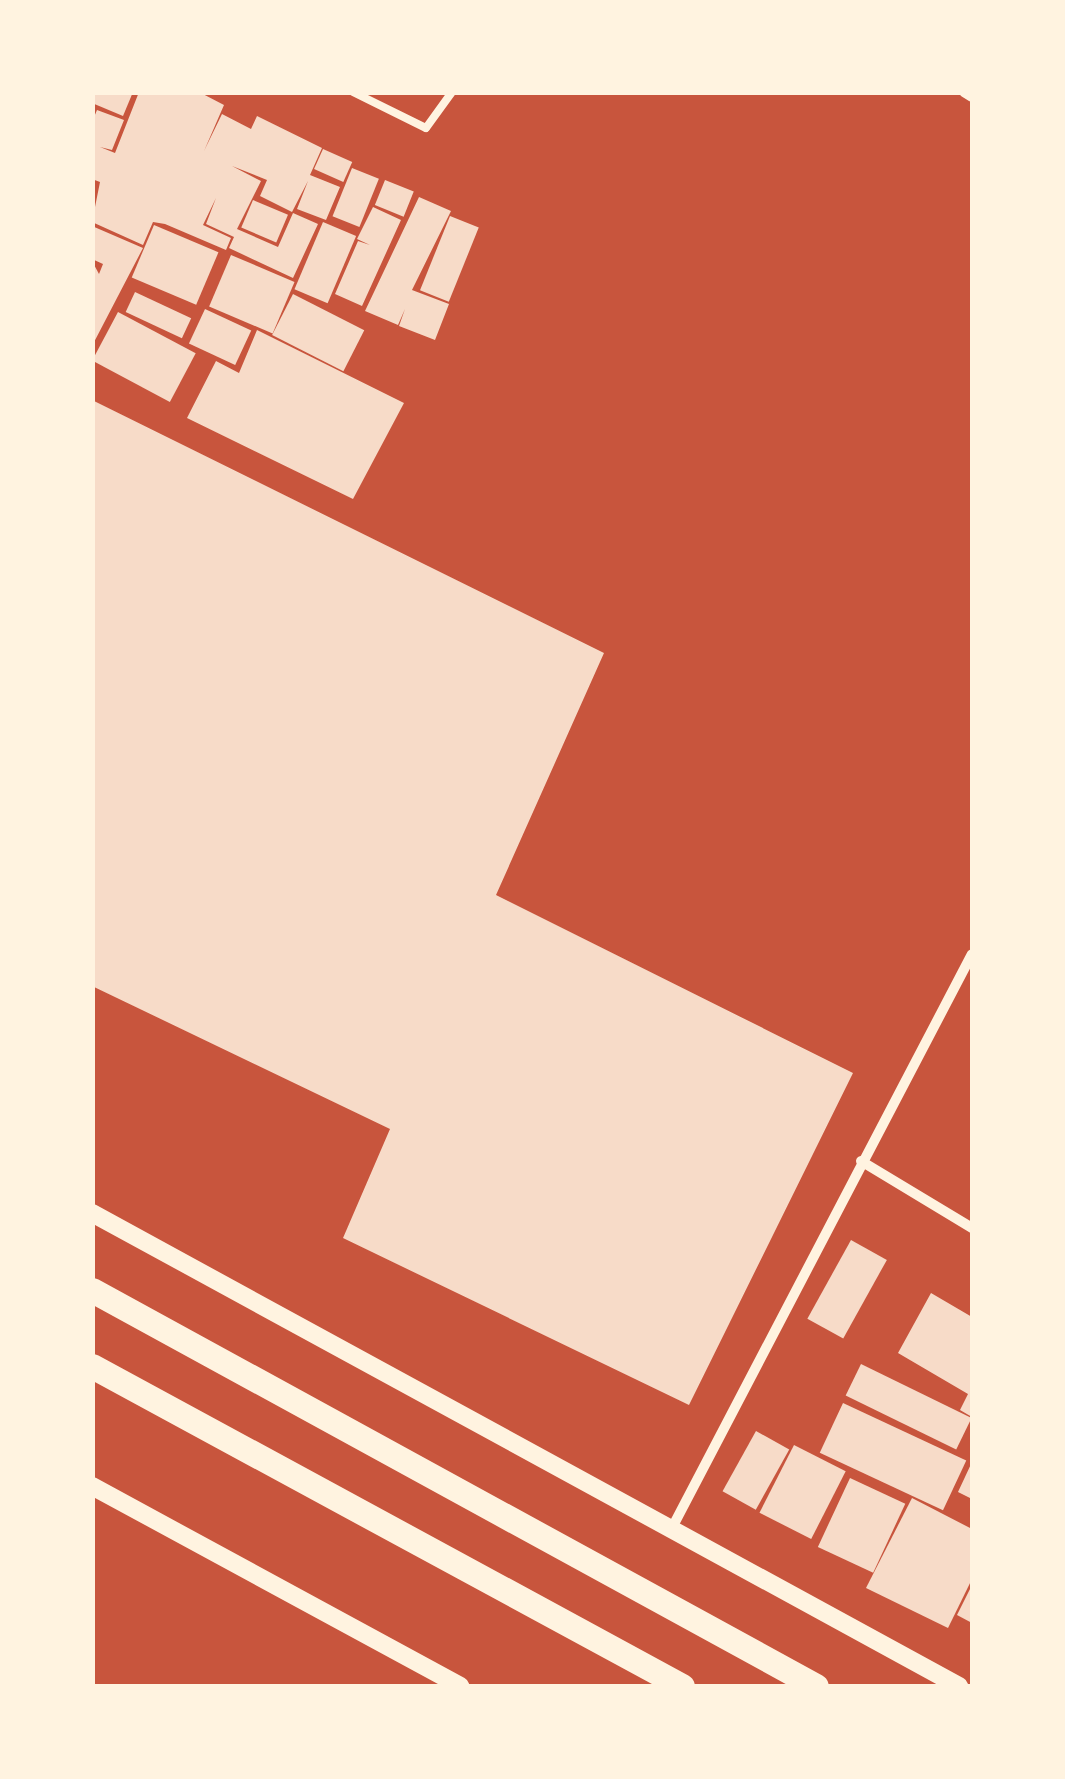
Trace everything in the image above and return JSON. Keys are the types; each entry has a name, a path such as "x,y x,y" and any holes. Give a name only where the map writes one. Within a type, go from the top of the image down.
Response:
{"main road":[{"path":"92,1290 816,1686"},
{"path":"92,1366 682,1686"}],"street":[{"path":"964,92 972,97"},
{"path":"674,1524 972,954"},
{"path":"861,1161 972,1228"},
{"path":"92,1213 674,1524 959,1686"},
{"path":"92,1486 460,1686"}],"lane":[{"path":"353,92 426,128 452,92"}],"building":[{"path":"92,92 133,92 123,116 92,103"},
{"path":"139,92 199,92 224,105 204,151 222,114 251,129 257,116 322,148 310,175 340,187 326,220 297,209 308,181 292,212 260,196 267,180 232,166 261,181 237,229 278,247 293,213 318,224 293,278 229,248 234,237 206,224 216,198 203,225 231,238 226,250 165,224 153,222 143,245 92,222 100,182 92,179 92,122 97,110 124,120 112,150 100,147 115,153"},
{"path":"323,149 352,162 343,182 314,169"},
{"path":"352,168 379,179 359,227 333,216"},
{"path":"385,180 414,192 404,217 375,205"},
{"path":"419,197 451,211 412,290 449,304 435,340 399,326 405,309 398,325 365,311"},
{"path":"253,200 288,215 276,242 241,228"},
{"path":"373,207 401,220 362,306 335,294 358,241 370,245 357,239"},
{"path":"450,216 479,228 449,302 420,290"},
{"path":"323,222 356,236 328,303 294,289"},
{"path":"154,225 218,252 196,305 132,277"},
{"path":"92,226 143,248 92,346 92,261 99,274 103,264 92,259"},
{"path":"231,255 295,282 273,334 209,307"},
{"path":"135,292 191,318 182,338 126,312"},
{"path":"293,294 364,330 343,371 272,335"},
{"path":"205,309 251,331 235,365 189,343"},
{"path":"118,312 196,353 170,402 92,361"},
{"path":"257,330 404,403 353,499 187,418 216,361 239,373"},
{"path":"92,400 604,653 496,895 853,1073 689,1405 343,1238 390,1129 92,986"},
{"path":"851,1240 887,1260 843,1339 807,1319"},
{"path":"931,1293 972,1317 972,1417 960,1410 968,1394 898,1353"},
{"path":"861,1364 972,1418 956,1449 846,1395"},
{"path":"843,1403 966,1460 943,1510 820,1453"},
{"path":"756,1431 789,1449 756,1510 723,1491"},
{"path":"794,1445 846,1471 811,1539 759,1513"},
{"path":"972,1462 972,1499 958,1492"},
{"path":"850,1478 905,1504 873,1573 818,1547"},
{"path":"912,1498 972,1529 972,1579 948,1628 866,1588"},
{"path":"972,1585 972,1623 957,1615"}]}
